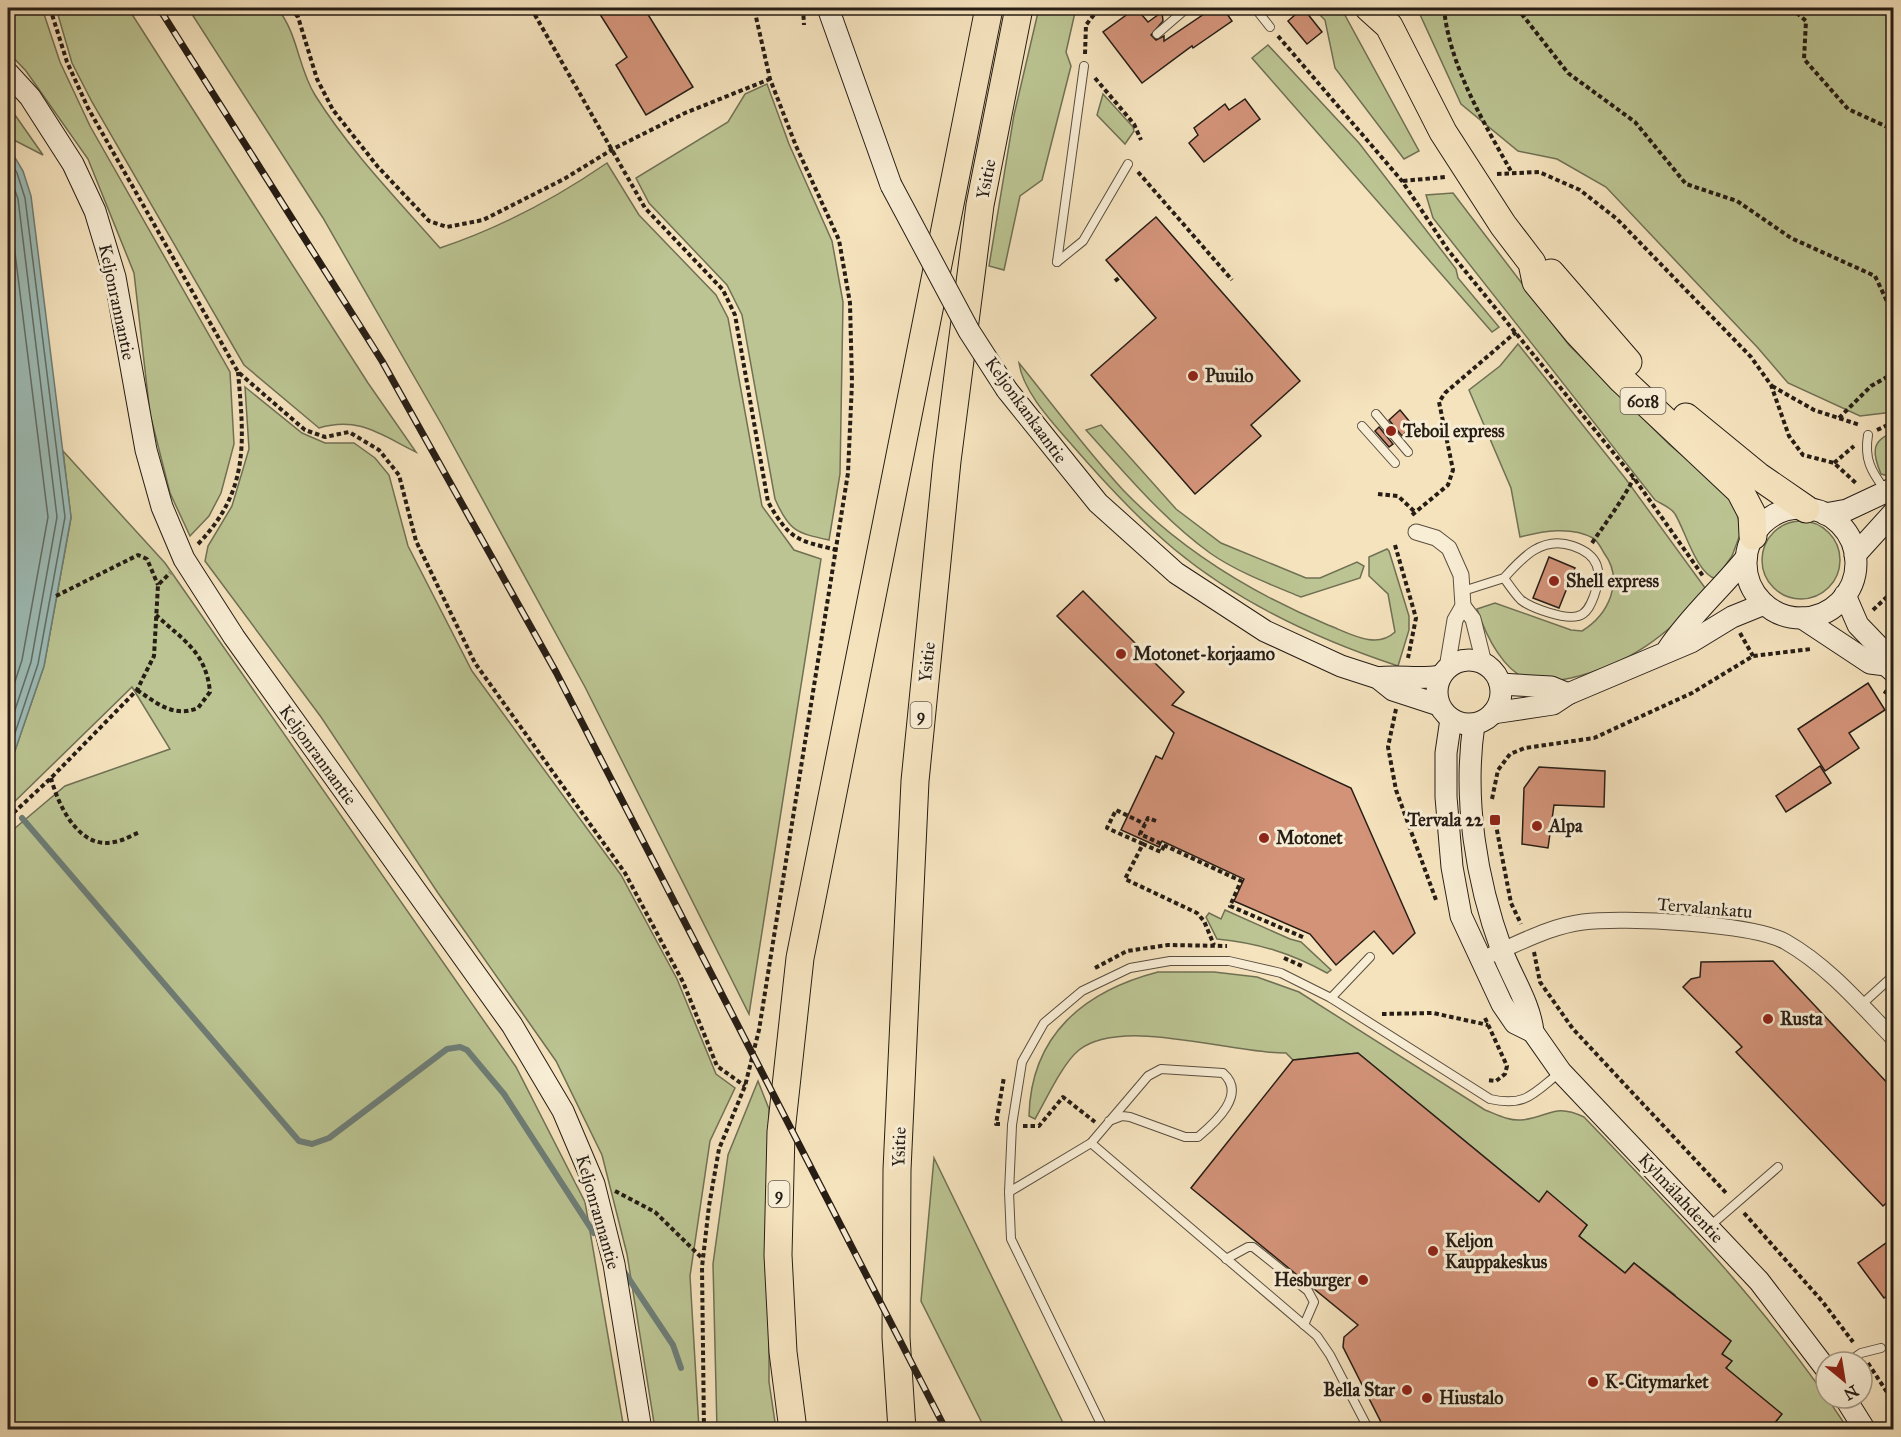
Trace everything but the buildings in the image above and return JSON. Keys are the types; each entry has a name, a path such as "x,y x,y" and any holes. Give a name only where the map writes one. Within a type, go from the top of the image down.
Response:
{"highway":[{"name":"9","path":"792,1430 783,1352 778,1255 781,1132 800,958 988,8"},
{"name":"Ysitie","path":"902,1430 896,1337 897,1170 915,781 946,461 980,205 1019,8"},
{"name":"6018","path":"1370,8 1390,17 1443,132 1503,225 1532,262 1550,271 1644,380 1715,441 1815,511"},
{"name":"6018","path":"1532,262 1536,282 1577,332 1666,424 1740,491 1752,514 1750,547"}],"street":[{"name":"Keljonkankaantie","path":"828,8 891,185 964,321 1007,390 1098,503 1176,573 1265,631 1341,666 1378,678 1393,690 1445,712"},
{"name":"Keljonrannantie","path":"8,73 30,97 73,164 95,211 114,277 146,450 162,507 184,559 234,637 512,1025 563,1111 594,1184 614,1264 641,1430"},
{"path":"1668,649 1681,629 1716,595 1767,521 1777,514 1815,511 1882,494"},
{"name":"6018","path":"1815,511 1846,532 1855,555"},
{"path":"1463,598 1455,620 1444,672 1437,692 1445,712 1461,724 1474,724 1493,713 1552,704 1568,694 1645,663 1668,649 1691,642 1732,617 1764,604 1782,615 1802,618 1826,611 1845,595 1854,575 1855,555 1893,512"},
{"path":"1416,532 1436,538 1449,548 1458,564 1463,598 1473,619 1484,663"},
{"name":"6018","path":"1750,547 1750,583 1764,604"},
{"path":"1845,595 1858,625 1882,650 1889,668"},
{"path":"1802,618 1870,663 1889,668"},
{"path":"1444,672 1463,660 1484,663 1494,672 1500,684 1500,702 1493,713"},
{"name":"Keljonkankaantie","path":"1378,678 1395,675 1420,680 1444,672"},
{"path":"1500,684 1551,687 1568,694"},
{"name":"Kylmälahdentie","path":"1445,712 1446,797 1452,867 1461,916 1502,1004 1515,1023 1533,1032 1561,1072 1759,1281 1814,1353"},
{"name":"Kylmälahdentie","path":"1474,724 1471,795 1476,852 1488,908 1502,950 1520,993 1531,1012 1533,1032"},
{"name":"Tervalankatu","path":"1480,959 1551,930 1583,922 1675,923 1749,930 1783,940 1812,958 1893,1039"},
{"path":"1852,1410 1864,1430"}],"lane":[{"path":"1157,34 1187,8"},
{"path":"1255,8 1270,27"},
{"path":"1084,66 1057,262 1083,242 1128,164"},
{"path":"1376,414 1408,452"},
{"path":"1362,426 1395,463"},
{"path":"1868,435 1865,452 1867,464 1882,494"},
{"path":"1463,598 1504,578 1526,553 1547,543 1568,544 1587,551 1596,563 1600,579 1590,607 1578,616 1562,617 1522,600 1504,578"},
{"path":"1331,998 1370,957"},
{"path":"1104,1430 1011,1239 1010,1139 1022,1062 1044,1023 1082,992 1130,968 1170,960 1229,961 1281,973 1331,998 1490,1099 1511,1103 1528,1097 1561,1072"},
{"path":"1861,1005 1893,975"},
{"path":"1009,1192 1090,1143 1138,1085 1161,1069 1223,1073 1231,1079 1232,1097 1198,1137 1185,1137 1130,1117 1122,1116 1106,1125"},
{"path":"1090,1143 1323,1342 1369,1430"},
{"path":"1708,1227 1778,1167"},
{"path":"1226,1259 1248,1247 1253,1247 1308,1291 1314,1302 1304,1325"},
{"path":"1873,1350 1881,1348"}],"path":[{"path":"50,8 67,62 88,108 238,372 305,430 324,437 349,432 379,450 399,475 416,542 475,663 625,873 683,982 717,1066 745,1086"},
{"path":"291,8 298,17 317,79 333,110 378,167 429,221 447,227 483,220 564,179 613,149 685,113 770,79"},
{"path":"531,8 645,208 723,290 735,315 768,502 780,523 798,540 837,550"},
{"path":"704,1430 703,1260 709,1206 719,1149 745,1086 759,1030 837,550 848,473 852,382 850,303 839,240 796,146 770,79 754,8"},
{"path":"802,8 804,25"},
{"path":"1099,8 1086,25 1084,66 1134,123 1141,140"},
{"path":"1444,8 1446,22 1472,100 1512,173"},
{"path":"1517,8 1568,73 1635,122 1686,184 1737,201 1791,238 1875,276 1893,316"},
{"path":"1791,8 1806,21 1804,59 1848,109 1893,130"},
{"path":"1270,27 1402,182 1448,250 1634,478 1716,595"},
{"path":"1493,174 1539,172 1580,190 1607,212 1751,357 1771,385 1789,436 1803,455 1834,463 1855,481 1882,494"},
{"path":"1402,182 1445,177"},
{"path":"1148,184 1232,280"},
{"path":"1115,281 1120,277"},
{"path":"1410,516 1448,485 1453,470 1439,402 1445,393 1516,332"},
{"path":"158,585 216,525 235,488 244,444 238,372"},
{"path":"1839,419 1871,386 1893,373"},
{"path":"1771,385 1814,410 1860,424 1868,435"},
{"path":"1587,551 1607,518 1621,502 1634,478"},
{"path":"1378,494 1398,496 1415,512"},
{"path":"1395,545 1416,618 1406,667"},
{"path":"8,818 51,778 137,690 154,656 158,585 147,559 138,555 57,596"},
{"path":"1893,556 1887,576 1893,596"},
{"path":"137,690 167,710 177,712 198,708 210,693 208,670 197,653 156,615"},
{"path":"1732,617 1753,656"},
{"path":"1492,803 1498,770 1510,754 1525,748 1594,738 1692,693 1753,656 1815,649"},
{"path":"1875,685 1893,698"},
{"path":"51,778 57,799 67,817 88,838 112,843 140,832"},
{"path":"1145,824 1116,810 1107,828 1161,852 1164,846"},
{"path":"1493,811 1511,903 1535,956 1540,982 1573,1029 1736,1204 1822,1301 1859,1350"},
{"path":"1156,822 1148,818 1140,834 1241,881 1230,906 1305,938"},
{"path":"1143,843 1125,879 1197,913 1204,921 1214,945"},
{"path":"1381,1014 1433,1013 1488,1025"},
{"path":"1064,1097 1106,1125"},
{"path":"594,1184 622,1194 655,1212 687,1240 703,1260"},
{"path":"1874,1373 1893,1403"}],"green space":[{"path":"8,8 42,8 60,62 90,126 230,372 234,444 221,493 209,516 190,536 170,493 150,414 134,273 88,159 26,71 8,52"},
{"path":"56,8 128,8 368,383 416,452 358,426 346,424 319,428 244,365 92,102 72,63"},
{"path":"188,8 277,8 294,39 309,85 329,116 374,174 440,248 527,211 607,163 639,215 716,295 728,318 762,506 794,550 821,559 749,1014 585,687 442,425 323,218"},
{"path":"1039,8 1076,8 1066,52 1071,66 1042,180 1020,196 1004,270 989,266 1014,115"},
{"path":"1313,8 1341,8 1419,151 1404,159 1335,68 1325,20"},
{"path":"1417,8 1893,8 1893,412 1860,416 1788,383 1758,348 1606,187 1557,159 1518,151 1461,104"},
{"path":"1268,45 1359,143 1456,269 1458,278 1499,327 1492,332 1252,58"},
{"path":"767,84 789,144 832,241 843,302 840,474 829,540 795,529 785,518 775,499 742,315 727,285 649,203 636,178 728,122 745,94"},
{"path":"1103,94 1133,127 1134,131 1125,144 1097,115"},
{"path":"8,105 43,155 8,137"},
{"path":"1453,193 1569,345 1670,445 1734,499 1741,532 1732,556 1716,579 1703,569 1697,560 1673,512 1655,500 1433,218 1426,195"},
{"path":"1518,344 1625,478 1708,592 1677,622 1630,656 1592,672 1548,682 1534,682 1523,678 1505,663 1485,631 1477,609 1495,603 1571,630 1582,631 1606,607 1611,596 1613,575 1610,564 1598,543 1584,534 1557,531 1520,537 1511,488 1469,390 1500,366"},
{"path":"1019,363 1096,459 1145,512 1193,551 1272,599 1362,638 1379,640 1388,637 1395,632 1388,594 1369,576 1369,557 1387,549 1409,616 1409,630 1398,666 1368,656 1281,618 1225,586 1174,549 1121,499 1048,417 1026,385"},
{"path":"245,387 302,433 325,443 354,443 375,458 389,475 408,546 472,671 621,875 677,979 716,1074 735,1088 710,1141 690,1276 699,1429 655,1429 627,1254 602,1155 556,1061 438,893 321,717 205,561 208,546 232,506 249,449"},
{"path":"1101,425 1176,509 1221,543 1306,578 1320,578 1357,562 1364,566 1360,578 1301,597 1255,578 1220,560 1193,540 1160,510 1086,430"},
{"path":"1894,433 1893,477 1881,474 1876,461 1875,449 1880,440"},
{"path":"63,451 165,563 516,1067 585,1202 624,1429 13,1429 8,1419 8,834 65,786 170,749 132,687 8,808 8,771 44,666 71,518"},
{"path":"1793,521 1809,521 1823,527 1834,538 1840,552 1840,568 1834,582 1823,593 1809,599 1793,599 1779,593 1768,582 1762,568 1762,552 1768,538 1779,527"},
{"path":"1225,910 1301,942 1331,970 1327,973 1300,960 1260,946 1217,939 1206,917 1209,913 1221,919"},
{"path":"1158,972 1214,972 1257,977 1299,992 1485,1110 1516,1120 1530,1119 1558,1111 1584,1117 1690,1229 1789,1346 1814,1380 1814,1410 1835,1410 1848,1429 1782,1429 1775,1423 1781,1414 1726,1368 1731,1361 1667,1308 1675,1295 1634,1263 1625,1273 1579,1236 1587,1225 1547,1192 1539,1202 1358,1053 1293,1060 1286,1053 1263,1052 1150,1036 1122,1036 1098,1040 1079,1050 1073,1056 1035,1119 1029,1116 1032,1087 1051,1039 1067,1020 1086,1004 1107,991"},
{"path":"758,1081 769,1109 769,1382 776,1429 717,1430 713,1264 728,1155"},
{"path":"934,1158 1066,1429 985,1429 921,1301"}],"water":[{"path":"8,146 23,171 31,196 71,517 44,666 8,771"}],"waterway":[{"path":"22,818 299,1141 312,1144 329,1138 447,1049 460,1047 467,1050 504,1094 594,1233"},
{"path":"623,1270 673,1345 681,1368"}],"railway":[{"path":"159,8 382,361 556,672 946,1430"}],"place":[{"name":"Puuilo","path":"1193,376"},
{"name":"Teboil express","path":"1391,431"},
{"name":"Shell express","path":"1554,581"},
{"name":"Motonet-korjaamo","path":"1121,654"},
{"name":"Tervala 22","path":"1495,820"},
{"name":"Alpa","path":"1537,826"},
{"name":"Motonet","path":"1264,838"},
{"name":"Rusta","path":"1768,1019"},
{"name":"Keljon Kauppakeskus","path":"1433,1251"},
{"name":"Hesburger","path":"1363,1280"},
{"name":"K-Citymarket","path":"1593,1382"},
{"name":"Bella Star","path":"1407,1390"},
{"name":"Hiustalo","path":"1427,1398"}]}
